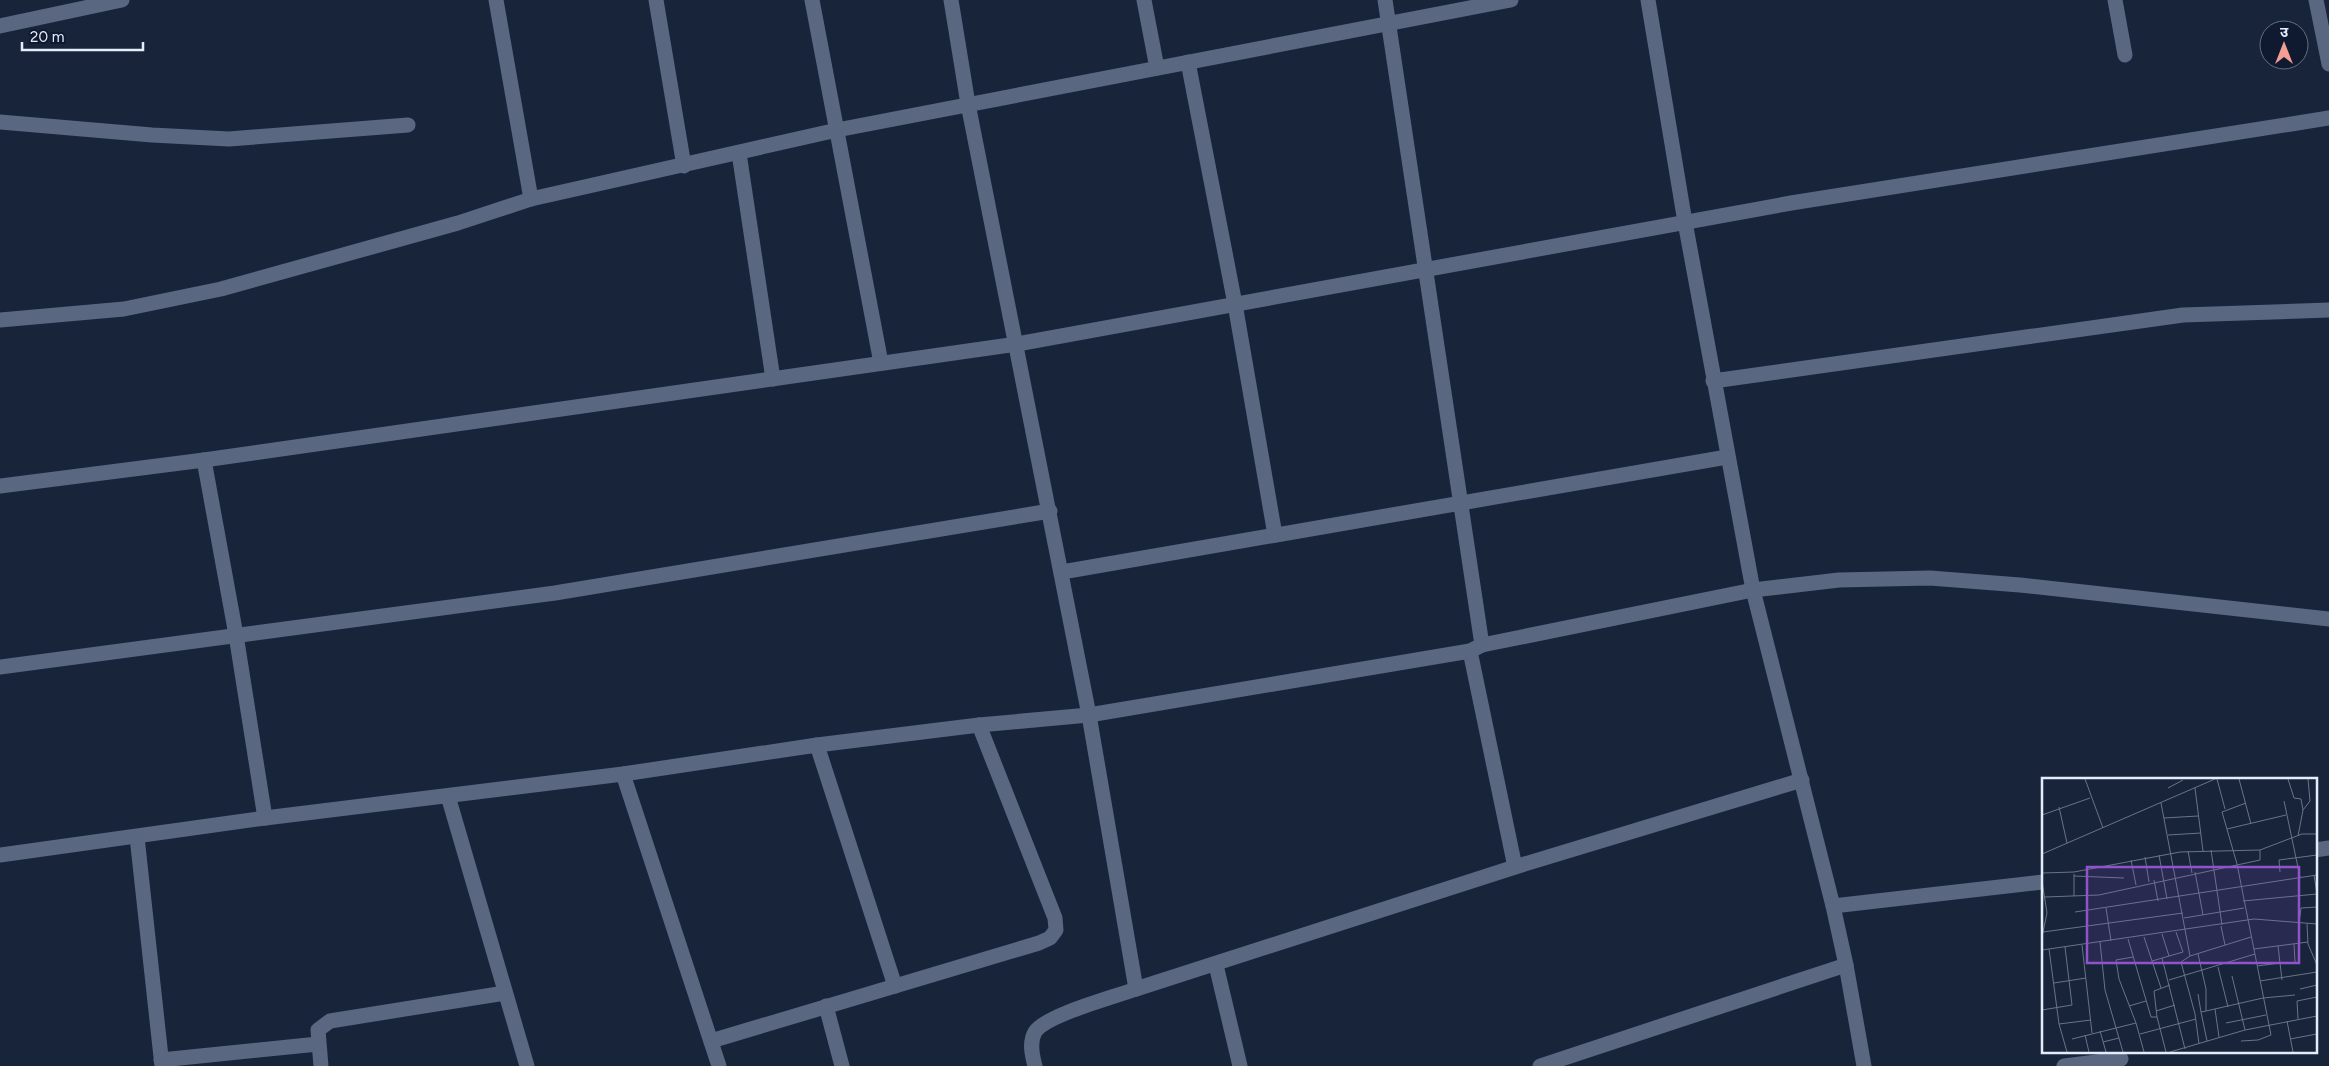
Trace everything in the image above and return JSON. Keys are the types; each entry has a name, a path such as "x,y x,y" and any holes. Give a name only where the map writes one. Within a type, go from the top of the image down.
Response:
{"street":[{"path":"0,26 122,0"},
{"path":"496,0 531,199"},
{"path":"656,0 684,166"},
{"path":"812,0 881,363"},
{"path":"951,0 968,104 1089,715 1136,989"},
{"path":"1144,0 1157,68"},
{"path":"1386,0 1462,503 1476,648 1515,867"},
{"path":"0,320 124,309 221,289 458,223 531,199 837,130 1511,0"},
{"path":"1648,0 1713,381 1753,590 1833,906 1846,964 1864,1066"},
{"path":"2116,0 2125,56"},
{"path":"2316,0 2329,64"},
{"path":"1188,62 1235,304 1275,535"},
{"path":"0,486 204,460 1017,344 1685,222 2329,118"},
{"path":"0,122 152,135 229,139 408,125"},
{"path":"739,153 773,379"},
{"path":"1713,381 2183,316 2329,310"},
{"path":"1062,572 1727,457"},
{"path":"204,460 236,635 265,818"},
{"path":"0,667 555,593 1050,511"},
{"path":"0,855 265,818 623,774 817,745 979,725 1089,715 1476,648 1753,590 1839,580 1930,578 2020,585 2329,619"},
{"path":"711,1041 1039,943 1050,938 1056,930 1055,918 979,725"},
{"path":"817,745 895,986"},
{"path":"623,774 719,1066"},
{"path":"1035,1066 1031,1043 1035,1031 1050,1019 1136,989 1515,867 1802,780"},
{"path":"448,796 526,1066"},
{"path":"137,837 161,1063 318,1044"},
{"path":"2316,850 2329,848"},
{"path":"1833,906 2042,882"},
{"path":"1216,964 1240,1066"},
{"path":"1540,1066 1846,964"},
{"path":"322,1066 318,1044 318,1030 330,1021 505,993"},
{"path":"826,1006 842,1066"},
{"path":"2064,1066 2121,1059"}]}
